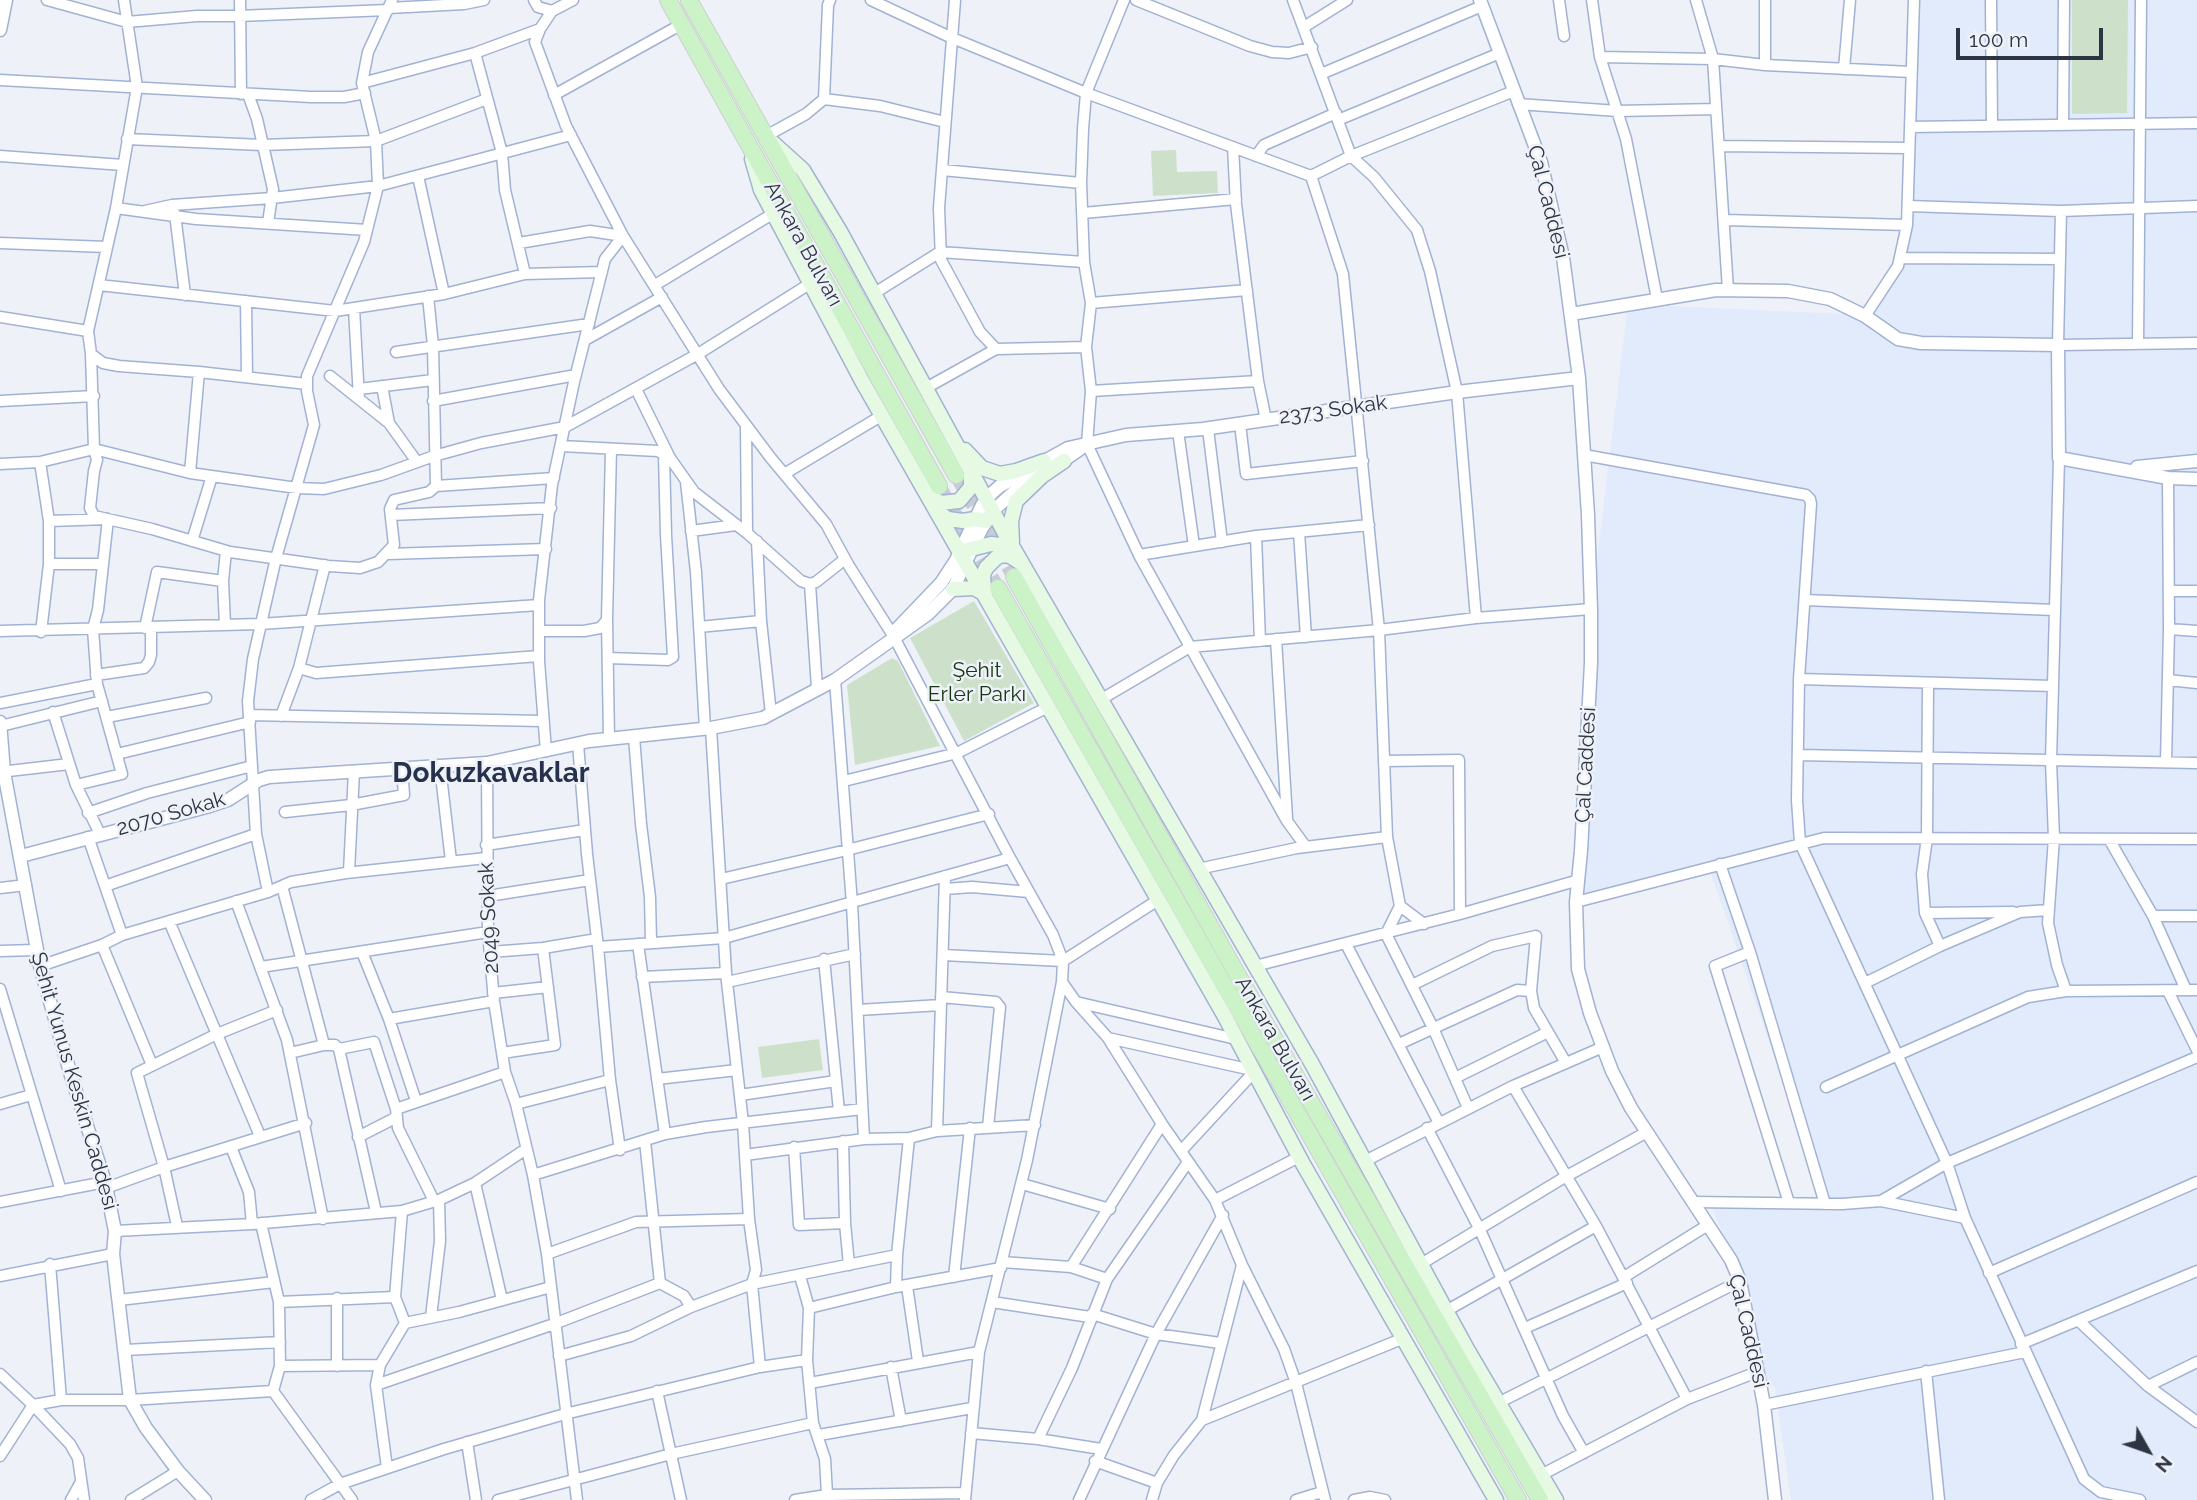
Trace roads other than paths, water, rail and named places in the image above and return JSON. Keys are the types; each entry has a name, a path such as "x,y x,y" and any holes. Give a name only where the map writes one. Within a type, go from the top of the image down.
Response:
{"main road":[{"name":"Ankara Bulvarı","path":"668,0 933,491"},
{"name":"Ankara Bulvarı","path":"689,0 963,472"},
{"path":"766,136 803,170 953,438 963,472 985,513 1015,550"},
{"path":"747,142 761,190 881,416 941,503 959,501 971,486 963,472"},
{"path":"953,438 982,468 990,472 1000,474 1016,471 1044,461"},
{"path":"1064,461 1042,476 1016,501 1011,521 1020,573 1100,700 1312,1064 1446,1311 1556,1500"},
{"path":"933,491 935,510 991,591 1048,707 1236,1039 1299,1157 1496,1500"},
{"path":"935,510 948,519 963,521 985,513"},
{"path":"966,555 991,544 1015,550"},
{"path":"991,591 982,582 986,568 999,556 1010,556 1019,561 1020,573"},
{"name":"Ankara Bulvarı","path":"1020,573 1240,979 1540,1500"},
{"path":"953,589 974,588 991,591"},
{"name":"Ankara Bulvarı","path":"991,591 1518,1500"}],"street":[{"path":"0,30 6,0"},
{"path":"47,0 127,22 484,0"},
{"path":"124,0 136,87 116,208 88,331 94,396 92,442 97,460 90,508 94,516 226,551 360,568 378,562 394,545 391,515 394,500 429,492 436,486 554,478"},
{"path":"240,0 238,16 245,94 257,119 270,177 272,198 268,223"},
{"path":"534,0 538,7 552,11"},
{"path":"573,0 552,11 535,42 571,135 623,236 719,389 826,524 895,638 1010,858 1053,934 1062,961 1062,982 1035,1125 979,1352 965,1497 827,1494 796,1500"},
{"path":"824,99 830,0"},
{"path":"871,0 950,37 1086,93 1311,176 1351,156 1516,98 1618,111 1716,109"},
{"path":"955,0 950,37 939,208 940,252 941,260 980,332 996,349"},
{"path":"1110,0 1123,3 1086,93 1081,183 1084,262 1091,303 1086,348 1091,391 1087,444 1139,555 1287,821 1306,847"},
{"path":"1136,0 1250,46 1272,52 1289,53 1312,47"},
{"path":"1293,0 1351,156 1374,177 1417,230 1430,271 1457,392 1476,618"},
{"path":"1304,27 1347,0"},
{"path":"1559,0 1564,36"},
{"path":"1592,0 1600,57 1626,139 1657,299"},
{"path":"1696,0 1713,59 1728,290"},
{"path":"1765,0 1765,65"},
{"path":"1844,69 1850,0"},
{"path":"1865,316 1898,266 1908,225 1914,0"},
{"path":"1991,0 1992,126"},
{"path":"2063,0 2063,125"},
{"path":"2138,344 2141,0"},
{"path":"1321,74 1481,3"},
{"name":"Çal Caddesi","path":"1481,3 1541,162 1563,257 1579,377 1591,609 1591,663 1576,902 1578,970 1603,1047 1631,1108 1731,1261 1740,1280 1764,1405 1775,1500"},
{"path":"268,892 256,834 247,701 260,624 276,558 314,425 307,376 367,230 378,186 376,141 364,88 368,52 380,20 389,6"},
{"path":"554,95 682,24"},
{"path":"0,80 344,97 540,29"},
{"path":"475,53 502,153 505,190 525,274"},
{"path":"1256,156 1264,145 1500,53"},
{"path":"1600,57 1713,59 1765,65 1911,72"},
{"path":"127,139 262,145 376,141 487,99"},
{"path":"766,136 806,114 824,99 880,106 945,122"},
{"path":"1910,127 2197,123"},
{"path":"145,211 172,205 272,198 378,186 571,135"},
{"path":"1719,146 1909,148"},
{"path":"1233,147 1236,199 1258,381 1266,420"},
{"path":"0,156 123,165"},
{"path":"942,170 1081,183"},
{"path":"418,176 444,294"},
{"path":"1311,176 1343,274 1358,407 1379,630 1387,836 1400,906 1386,934"},
{"path":"1083,213 1236,199"},
{"path":"1908,206 2061,211 2197,205"},
{"path":"116,208 196,219 367,230"},
{"path":"2061,211 2059,458 2051,761 2054,838 2048,923 2056,965 2066,991"},
{"path":"655,285 774,213"},
{"path":"175,214 185,295"},
{"path":"1725,220 1908,225"},
{"path":"519,243 590,231 623,236"},
{"path":"546,751 542,720 539,605 554,478 576,374 605,259 623,236"},
{"path":"0,243 107,247"},
{"path":"873,294 940,252 1084,262"},
{"path":"1899,258 2060,259"},
{"path":"99,285 335,311 444,294 525,274 602,272"},
{"path":"0,464 40,462 94,449 190,473 297,488 344,485 434,456 517,435 565,428 698,355 811,283"},
{"path":"1091,303 1247,290"},
{"path":"1572,314 1716,290 1799,293 1830,299 1865,316 1898,338 1921,343 2197,343"},
{"path":"428,296 433,346 436,486"},
{"path":"584,340 662,297"},
{"path":"246,301 247,377"},
{"path":"354,308 359,394"},
{"path":"0,317 88,331"},
{"path":"396,352 589,324"},
{"path":"926,388 996,349 1086,348"},
{"path":"90,354 103,363 119,366 307,384"},
{"path":"190,473 198,372"},
{"path":"433,401 576,374"},
{"path":"330,376 359,394 389,423 418,462"},
{"name":"2373 Sokak","path":"985,513 1000,486 1068,448 1126,435 1208,429 1579,377"},
{"path":"359,394 382,386 433,380"},
{"path":"1091,391 1258,381"},
{"path":"382,386 389,423"},
{"path":"636,388 667,456 694,492 757,541 801,581 810,584 816,582 845,559"},
{"path":"0,401 94,396"},
{"path":"784,474 881,416"},
{"path":"1240,424 1246,474 1363,461"},
{"path":"746,425 747,533"},
{"path":"1208,429 1222,542"},
{"path":"1178,431 1194,546"},
{"path":"487,763 609,739 736,725 771,714 835,680 928,614 953,589 985,513 1087,444"},
{"path":"561,446 658,451 667,456"},
{"path":"609,739 607,620 611,449"},
{"path":"1584,455 1806,495 1811,504 1799,679 1797,800 1800,843 1947,1163 1965,1218 2084,1479 2096,1494 2102,1492 2140,1500"},
{"path":"608,658 668,660 673,657 666,535 667,456"},
{"path":"2059,458 2168,478 2197,479"},
{"path":"2123,468 2197,461"},
{"path":"40,462 49,521 49,564 41,632"},
{"path":"192,541 212,476"},
{"path":"2166,762 2168,478"},
{"path":"686,479 727,977 756,1270 752,1284 760,1367"},
{"path":"391,515 551,508"},
{"path":"49,521 108,519"},
{"path":"76,785 122,774 96,679 93,629 98,610 108,519"},
{"path":"691,531 736,524"},
{"path":"1139,555 1256,536 1369,525"},
{"path":"1299,532 1306,637"},
{"path":"1256,536 1260,641"},
{"path":"757,541 761,621 771,714"},
{"path":"388,554 546,549"},
{"path":"225,625 223,581 226,551"},
{"path":"895,638 900,624 966,555"},
{"path":"49,564 103,564"},
{"path":"281,716 299,668 325,565"},
{"path":"0,703 144,668 151,655 148,627 157,572 223,581"},
{"path":"810,584 817,688"},
{"path":"2169,591 2197,591"},
{"path":"1805,600 2054,610"},
{"path":"0,631 41,632 260,624 539,605"},
{"path":"1100,700 1190,647 1591,609"},
{"path":"540,631 592,630 600,628 607,620"},
{"path":"699,627 761,621"},
{"path":"2169,629 2197,631"},
{"path":"1276,639 1287,821"},
{"path":"299,668 316,673 539,656"},
{"path":"1799,679 2053,686"},
{"path":"835,680 862,1062 864,1139"},
{"path":"2168,680 2197,684"},
{"path":"1928,683 1927,838 1922,874 1925,913 1940,946"},
{"path":"107,717 206,698"},
{"path":"0,724 102,702"},
{"path":"844,782 957,753 1048,707"},
{"path":"53,712 76,785 89,813 105,886 122,935"},
{"path":"117,754 249,719 281,716 542,720"},
{"name":"Şehit Yunus Keskin Caddesi","path":"0,724 2,772 22,856 36,950 72,1079 106,1185 115,1231 113,1254 130,1401 178,1471 205,1500"},
{"path":"634,737 650,897 651,942"},
{"path":"578,744 610,1080 620,1150"},
{"path":"1798,755 2197,763"},
{"path":"1384,761 1460,760 1460,914"},
{"name":"2070 Sokak","path":"22,856 210,806 228,800 269,777 487,763"},
{"name":"2049 Sokak","path":"487,763 488,932 494,997 505,1072 516,1104 533,1175 547,1254 577,1500"},
{"path":"2,772 69,764"},
{"path":"89,813 147,793 252,766"},
{"path":"440,768 451,861"},
{"path":"285,812 351,805 404,795 401,769"},
{"path":"349,872 354,771"},
{"path":"721,879 989,814"},
{"path":"486,845 585,830"},
{"path":"105,886 256,834"},
{"path":"1198,869 1306,847 1387,836"},
{"path":"1576,902 1824,838 2197,839"},
{"path":"1825,1087 2028,996 2066,991 2191,990 2109,839"},
{"path":"40,966 102,945 122,935 268,892 291,882 349,872 486,858"},
{"path":"490,952 598,943 638,944 724,938 1010,858"},
{"path":"1720,864 1750,952 1825,1203"},
{"path":"937,1131 944,876"},
{"path":"488,896 590,880"},
{"path":"1255,967 1424,924 1579,880"},
{"path":"0,888 26,885"},
{"path":"282,886 324,1045"},
{"path":"945,890 972,887 1029,892"},
{"path":"943,955 1062,961 1158,900"},
{"path":"236,901 277,1010 290,1053 324,1219"},
{"path":"1400,906 1424,924"},
{"path":"1925,913 2049,911"},
{"path":"1865,983 1940,946 2020,912"},
{"path":"2153,916 2197,916"},
{"path":"169,921 260,1136"},
{"path":"261,967 488,932"},
{"path":"1386,934 1433,1028 1468,1108"},
{"path":"1412,985 1492,946 1536,936 1531,991 1534,1008 1566,1063"},
{"path":"638,944 665,1134"},
{"path":"1346,944 1439,1123"},
{"path":"102,945 152,1065"},
{"path":"502,1053 555,1045 543,948"},
{"path":"0,951 36,950"},
{"path":"362,952 389,1019 415,1101"},
{"path":"1750,952 1715,966 1789,1203"},
{"path":"642,978 727,977 855,954"},
{"path":"824,959 839,1111"},
{"path":"1062,982 1108,1038 1162,1124 1215,1200 1242,1265 1284,1349 1296,1383 1324,1496 1296,1500"},
{"path":"389,1019 548,987"},
{"path":"0,989 61,1191"},
{"path":"1398,1044 1517,989 1531,991"},
{"path":"2168,991 2197,1050"},
{"path":"858,1010 941,1001 996,1002 1000,1007 988,1127"},
{"path":"1076,1002 1236,1039"},
{"path":"177,1226 164,1167 137,1073 217,1034 277,1010"},
{"path":"1455,1078 1548,1032"},
{"path":"1108,1038 1253,1072 1181,1151"},
{"path":"339,1049 374,1042 396,1113 398,1128 436,1200 440,1241 431,1317"},
{"path":"290,1053 324,1045 335,1045 339,1049 376,1212"},
{"path":"1365,1161 1513,1086 1603,1047"},
{"path":"1881,1201 1947,1163 2197,1057"},
{"path":"657,1079 737,1070"},
{"path":"358,1138 415,1101 505,1072"},
{"path":"516,1104 610,1080"},
{"path":"740,1095 836,1081"},
{"path":"1513,1086 1596,1226 1687,1399"},
{"path":"0,1104 31,1095"},
{"path":"533,1175 665,1134 862,1109"},
{"path":"1,1199 106,1185 306,1124"},
{"path":"1071,1267 1162,1124"},
{"path":"745,1155 843,1141 909,1138 937,1131 1035,1125"},
{"path":"954,1277 970,1128"},
{"path":"1427,1128 1504,1279 1563,1416 1584,1452"},
{"path":"1421,1264 1565,1177 1647,1132"},
{"path":"909,1138 897,1255 918,1361"},
{"path":"645,1141 660,1283"},
{"path":"843,1141 849,1265"},
{"path":"231,1147 248,1192 279,1302 280,1366 273,1391"},
{"path":"794,1147 799,1224 845,1223"},
{"path":"115,1231 324,1219 402,1211 436,1200 475,1182 526,1149"},
{"path":"1215,1200 1299,1157"},
{"path":"1038,1439 1072,1368 1107,1279 1188,1162"},
{"path":"475,1182 502,1300"},
{"path":"1989,1273 2197,1182"},
{"path":"1022,1184 1110,1209"},
{"path":"1693,1202 1881,1201 1965,1218"},
{"path":"402,1211 395,1297 405,1323"},
{"path":"1079,1500 1156,1334 1223,1215"},
{"path":"547,1254 636,1222 749,1219"},
{"path":"1525,1328 1625,1280 1708,1225"},
{"path":"1446,1311 1596,1226"},
{"path":"0,1276 50,1264 113,1254"},
{"path":"559,1356 631,1336 691,1307 752,1284 897,1255"},
{"path":"50,1264 61,1400"},
{"path":"808,1308 1002,1265 1071,1267 1107,1279"},
{"path":"1152,1500 1157,1483 1174,1455 1202,1420 1242,1265"},
{"path":"1764,1405 2023,1348 2197,1271"},
{"path":"800,1276 808,1308 807,1360 813,1423 825,1459 827,1494"},
{"path":"1498,1403 1740,1280"},
{"path":"119,1300 274,1282"},
{"path":"376,1385 554,1324 660,1283 684,1296 691,1307"},
{"path":"387,1468 376,1385 380,1365 405,1323 459,1312 551,1287"},
{"path":"279,1302 395,1297"},
{"path":"337,1298 337,1366"},
{"path":"992,1302 1091,1316 1156,1334 1220,1343"},
{"path":"2080,1321 2148,1386 2197,1422"},
{"path":"1202,1420 1404,1339"},
{"path":"125,1350 280,1342"},
{"path":"810,1383 918,1361 979,1352"},
{"path":"311,1500 340,1484 387,1468 565,1414 760,1367 807,1360"},
{"path":"2148,1386 2197,1362"},
{"path":"280,1366 380,1365"},
{"path":"891,1367 901,1421"},
{"path":"1926,1371 1939,1500"},
{"path":"1541,1475 1687,1399 1757,1372"},
{"path":"0,1374 70,1444 78,1458 83,1500"},
{"path":"0,1456 33,1405 61,1400 130,1401 273,1391"},
{"path":"273,1391 352,1500"},
{"path":"657,1391 681,1500"},
{"path":"819,1435 972,1409"},
{"path":"498,1500 671,1454 813,1423"},
{"path":"971,1433 1038,1439 1101,1449"},
{"path":"467,1442 476,1500"},
{"path":"1095,1461 1157,1483"},
{"path":"131,1500 178,1471"},
{"path":"71,1500 81,1482"},
{"path":"1354,1500 1370,1497 1385,1500"}],"tunnel":[{"path":"956,475 1014,577"},
{"path":"939,486 998,588"}],"district":[{"name":"Dokuzkavaklar","path":"491,774"}],"park label":[{"name":"Şehit Erler Parkı","path":"977,683"}]}
